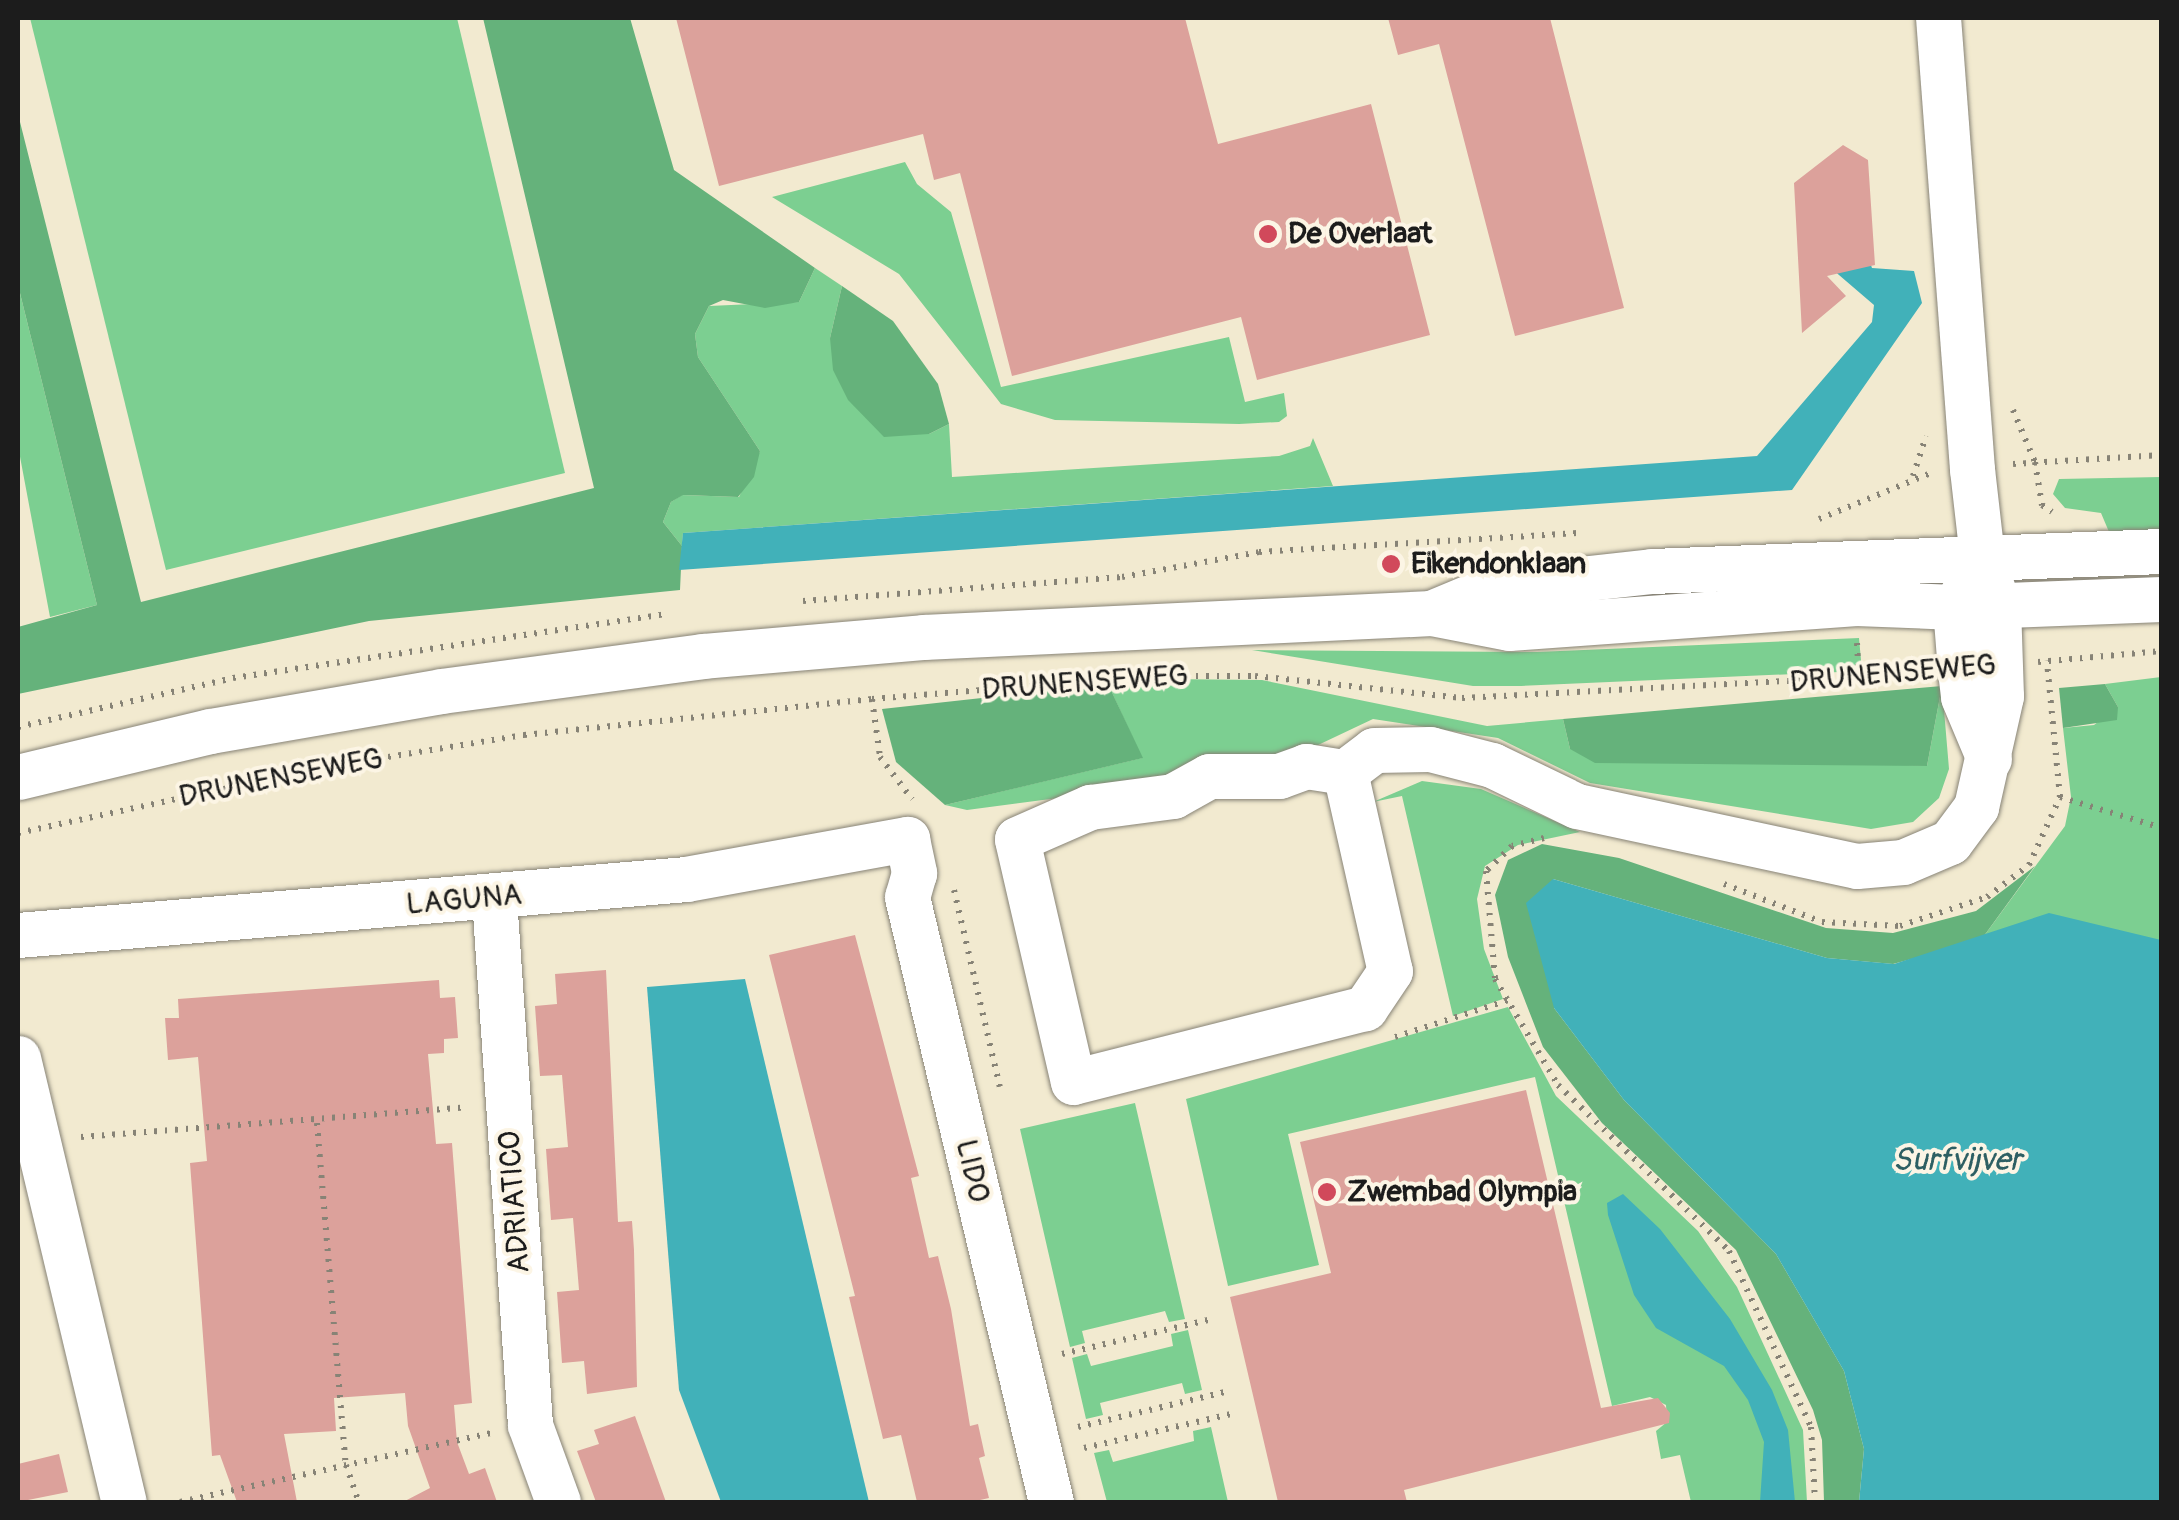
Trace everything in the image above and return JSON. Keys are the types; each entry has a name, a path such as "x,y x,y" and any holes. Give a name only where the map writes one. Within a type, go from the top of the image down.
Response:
{"street":[{"path":"1345,772 1390,971 1365,1008 1073,1082 1017,838 1090,806 1173,796 1209,776 1280,776 1306,766 1345,772 1374,750 1430,749 1492,765 1578,806 1857,866 1904,862 1950,842 1976,807 1989,760 1963,696 1980,668 1977,606 1982,557 1939,18"},
{"name":"DRUNENSEWEG","path":"1432,613 1489,589 1652,571 2162,551"},
{"name":"DRUNENSEWEG","path":"18,777 229,728 703,656 923,637 1432,613 1509,628 1856,603 1977,606 2162,599"},
{"name":"LAGUNA","path":"18,934 494,898 686,879 907,839"},
{"name":"LIDO","path":"907,839 914,873 907,897 1051,1502"},
{"name":"ADRIATICO","path":"494,898 530,1424 558,1502"},
{"path":"18,1058 124,1502"}],"path":[{"path":"1848,512 1913,476 2162,455"},
{"name":"DRUNENSEWEG","path":"18,833 326,767 524,734 872,699 1154,676 1256,676 1477,698 1980,668 2162,651"},
{"path":"2047,661 2060,797 2162,828"},
{"path":"1508,1000 1558,1085 1595,1127 1729,1251 1811,1427 1815,1502"},
{"path":"37,1140 318,1123 508,1103"},
{"path":"318,1123 346,1465 359,1502"},
{"path":"1062,1354 1208,1320"},
{"path":"1078,1427 1225,1392"},
{"path":"1084,1448 1231,1414"},
{"path":"180,1502 530,1424"}],"green space":[{"path":"30,18 457,18 565,473 166,570"},
{"path":"483,18 630,18 674,170 815,268 799,302 765,308 723,300 709,306 695,334 698,357 760,451 754,477 738,497 683,495 671,502 663,522 682,546 680,590 369,621 18,694 18,627 97,605 18,285 18,114 141,602 594,488"},
{"path":"905,162 917,184 951,212 1001,387 1229,337 1245,402 1284,393 1287,416 1279,422 1239,424 1055,420 1001,404 899,274 772,197"},
{"path":"815,268 842,286 830,338 929,434 949,424 952,477 1279,456 1310,446 1313,438 1333,486 683,533 682,546 663,522 671,502 682,495 739,497 760,451 698,357 695,334 709,306 799,302"},
{"path":"18,285 97,605 50,617 18,446"},
{"path":"842,286 893,321 938,384 949,424 929,434 884,437 848,400 833,370 830,338"},
{"path":"2161,477 2161,536 2112,539 2101,513 2065,508 2053,494 2059,479"},
{"path":"1859,638 1862,671 1521,686 1473,686 1252,650 1537,652"},
{"path":"2161,677 2161,940 1981,940 2065,826 2071,797 2063,728 2094,725 2118,707 2105,684"},
{"path":"1163,679 1262,680 1487,726 1563,719 1570,749 1927,766 1942,686 1949,769 1939,798 1913,822 1871,829 1590,783 1498,738 1373,719 1299,754 1158,785 967,810 945,805 1142,758 1108,684"},
{"path":"1108,684 1143,758 945,805 896,762 882,709"},
{"path":"2105,684 2118,707 2117,720 2063,728 2059,688"},
{"path":"1942,686 1927,766 1595,763 1570,749 1563,719"},
{"path":"1422,781 1481,789 1580,832 1518,845 1485,866 1477,899 1484,949 1503,999 1453,1016 1402,796 1373,802"},
{"path":"1542,844 1619,858 1826,928 1893,933 1976,911 2035,866 1981,940 1893,964 1827,958 1553,879 1554,1008 1624,1100 1776,1254 1844,1371 1864,1449 1859,1502 1824,1502 1822,1440 1813,1410 1736,1250 1602,1123 1543,1047 1508,957 1495,895 1508,860"},
{"path":"1508,1007 1556,1096 1698,1231 1737,1287 1803,1430 1807,1502 1691,1502 1680,1455 1661,1459 1656,1431 1667,1422 1666,1405 1650,1397 1612,1406 1535,1077 1288,1134 1319,1265 1228,1286 1186,1099"},
{"path":"1135,1103 1185,1319 1169,1322 1165,1311 1082,1331 1085,1343 1070,1347 1020,1129"},
{"path":"1188,1330 1202,1390 1185,1394 1182,1383 1100,1403 1103,1415 1086,1419 1072,1358 1087,1354 1091,1366 1173,1346 1171,1334"},
{"path":"1211,1427 1228,1502 1107,1502 1094,1453 1109,1450 1113,1462 1194,1441 1193,1431"}],"water":[{"path":"1860,234 1872,268 1914,271 1922,303 1792,490 679,570 683,533 1757,456 1872,322 1874,305 1832,269"},
{"name":"Surfvijver","path":"1553,879 1827,958 1894,964 2049,913 2161,940 2161,1502 1859,1502 1864,1449 1844,1371 1776,1254 1624,1100 1554,1008 1526,903"},
{"path":"745,979 869,1502 721,1502 679,1390 647,987"},
{"path":"1623,1194 1660,1229 1730,1319 1772,1390 1788,1430 1795,1502 1760,1502 1764,1442 1748,1400 1724,1366 1656,1328 1634,1295 1608,1215 1607,1203"}],"building":[{"path":"676,18 1185,18 1218,144 1371,104 1430,335 1257,380 1241,317 1012,376 960,173 934,180 923,134 719,186"},
{"path":"1388,18 1550,18 1624,308 1515,336 1439,44 1398,55"},
{"path":"1843,145 1868,160 1875,265 1827,276 1846,296 1802,333 1794,183"},
{"path":"855,935 919,1176 911,1178 929,1258 938,1256 951,1309 970,1426 978,1424 985,1456 979,1458 989,1498 971,1502 917,1502 901,1435 883,1439 849,1297 855,1296 769,955"},
{"path":"606,970 618,1222 632,1221 637,1387 587,1394 584,1361 562,1363 557,1292 579,1290 573,1218 551,1220 546,1149 568,1147 562,1075 540,1076 535,1006 557,1004 555,974"},
{"path":"439,980 440,998 455,997 458,1038 444,1039 444,1053 428,1054 436,1144 452,1143 472,1403 454,1405 457,1442 469,1474 485,1468 497,1502 403,1502 430,1488 408,1426 405,1393 334,1398 336,1431 284,1434 297,1502 237,1502 220,1455 212,1456 190,1163 207,1161 198,1057 168,1060 165,1018 179,1018 178,999"},
{"path":"1526,1090 1601,1408 1658,1398 1670,1413 1669,1423 1404,1490 1407,1502 1278,1502 1230,1297 1331,1273 1300,1142"},
{"path":"635,1416 666,1502 596,1502 577,1451 599,1444 594,1430"},
{"path":"59,1454 68,1492 18,1502 18,1464"}],"place":[{"name":"De Overlaat","path":"1268,234"},
{"name":"Eikendonklaan","path":"1391,564"},
{"name":"Zwembad Olympia","path":"1327,1192"}]}
